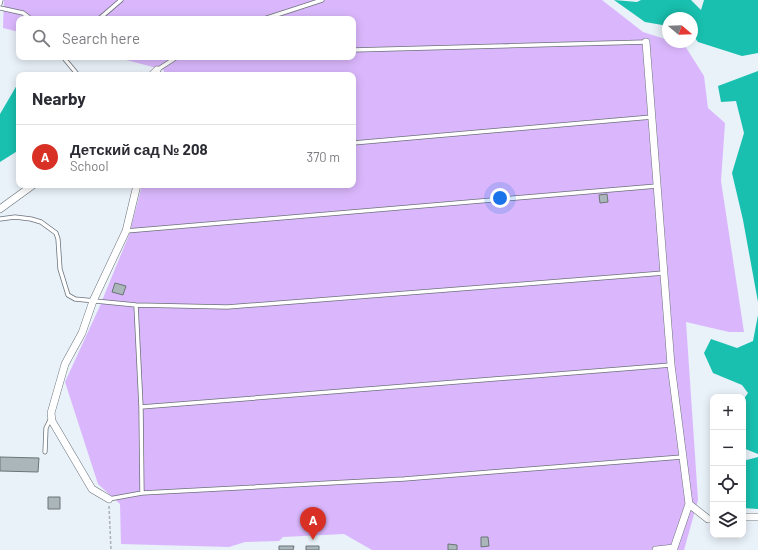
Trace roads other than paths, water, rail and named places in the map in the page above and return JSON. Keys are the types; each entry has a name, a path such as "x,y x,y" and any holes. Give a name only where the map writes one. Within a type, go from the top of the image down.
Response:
{"street":[{"path":"646,42 671,365 689,504 674,548 656,550"},
{"path":"0,208 29,188"},
{"path":"109,499 92,489 51,417 60,375 82,333 93,301 126,231 136,188"},
{"path":"689,504 710,519"},
{"path":"746,517 758,517"}],"lane":[{"path":"0,4 1,0"},
{"path":"103,16 122,0"},
{"path":"273,16 322,0"},
{"path":"0,8 23,13 26,16"},
{"path":"356,50 646,42"},
{"path":"66,60 76,72"},
{"path":"155,72 173,60"},
{"path":"356,143 652,116"},
{"path":"126,231 657,186"},
{"path":"0,219 15,217 31,219 41,222 56,233 58,239 60,270 68,295 75,299 136,305 227,307 664,273"},
{"path":"136,305 141,407 142,493"},
{"path":"141,407 671,365"},
{"path":"45,452 46,428 51,417"},
{"path":"109,499 142,493 404,479 684,457"}],"place":[{"name":"Детский сад № 208","path":"313,540"}]}
